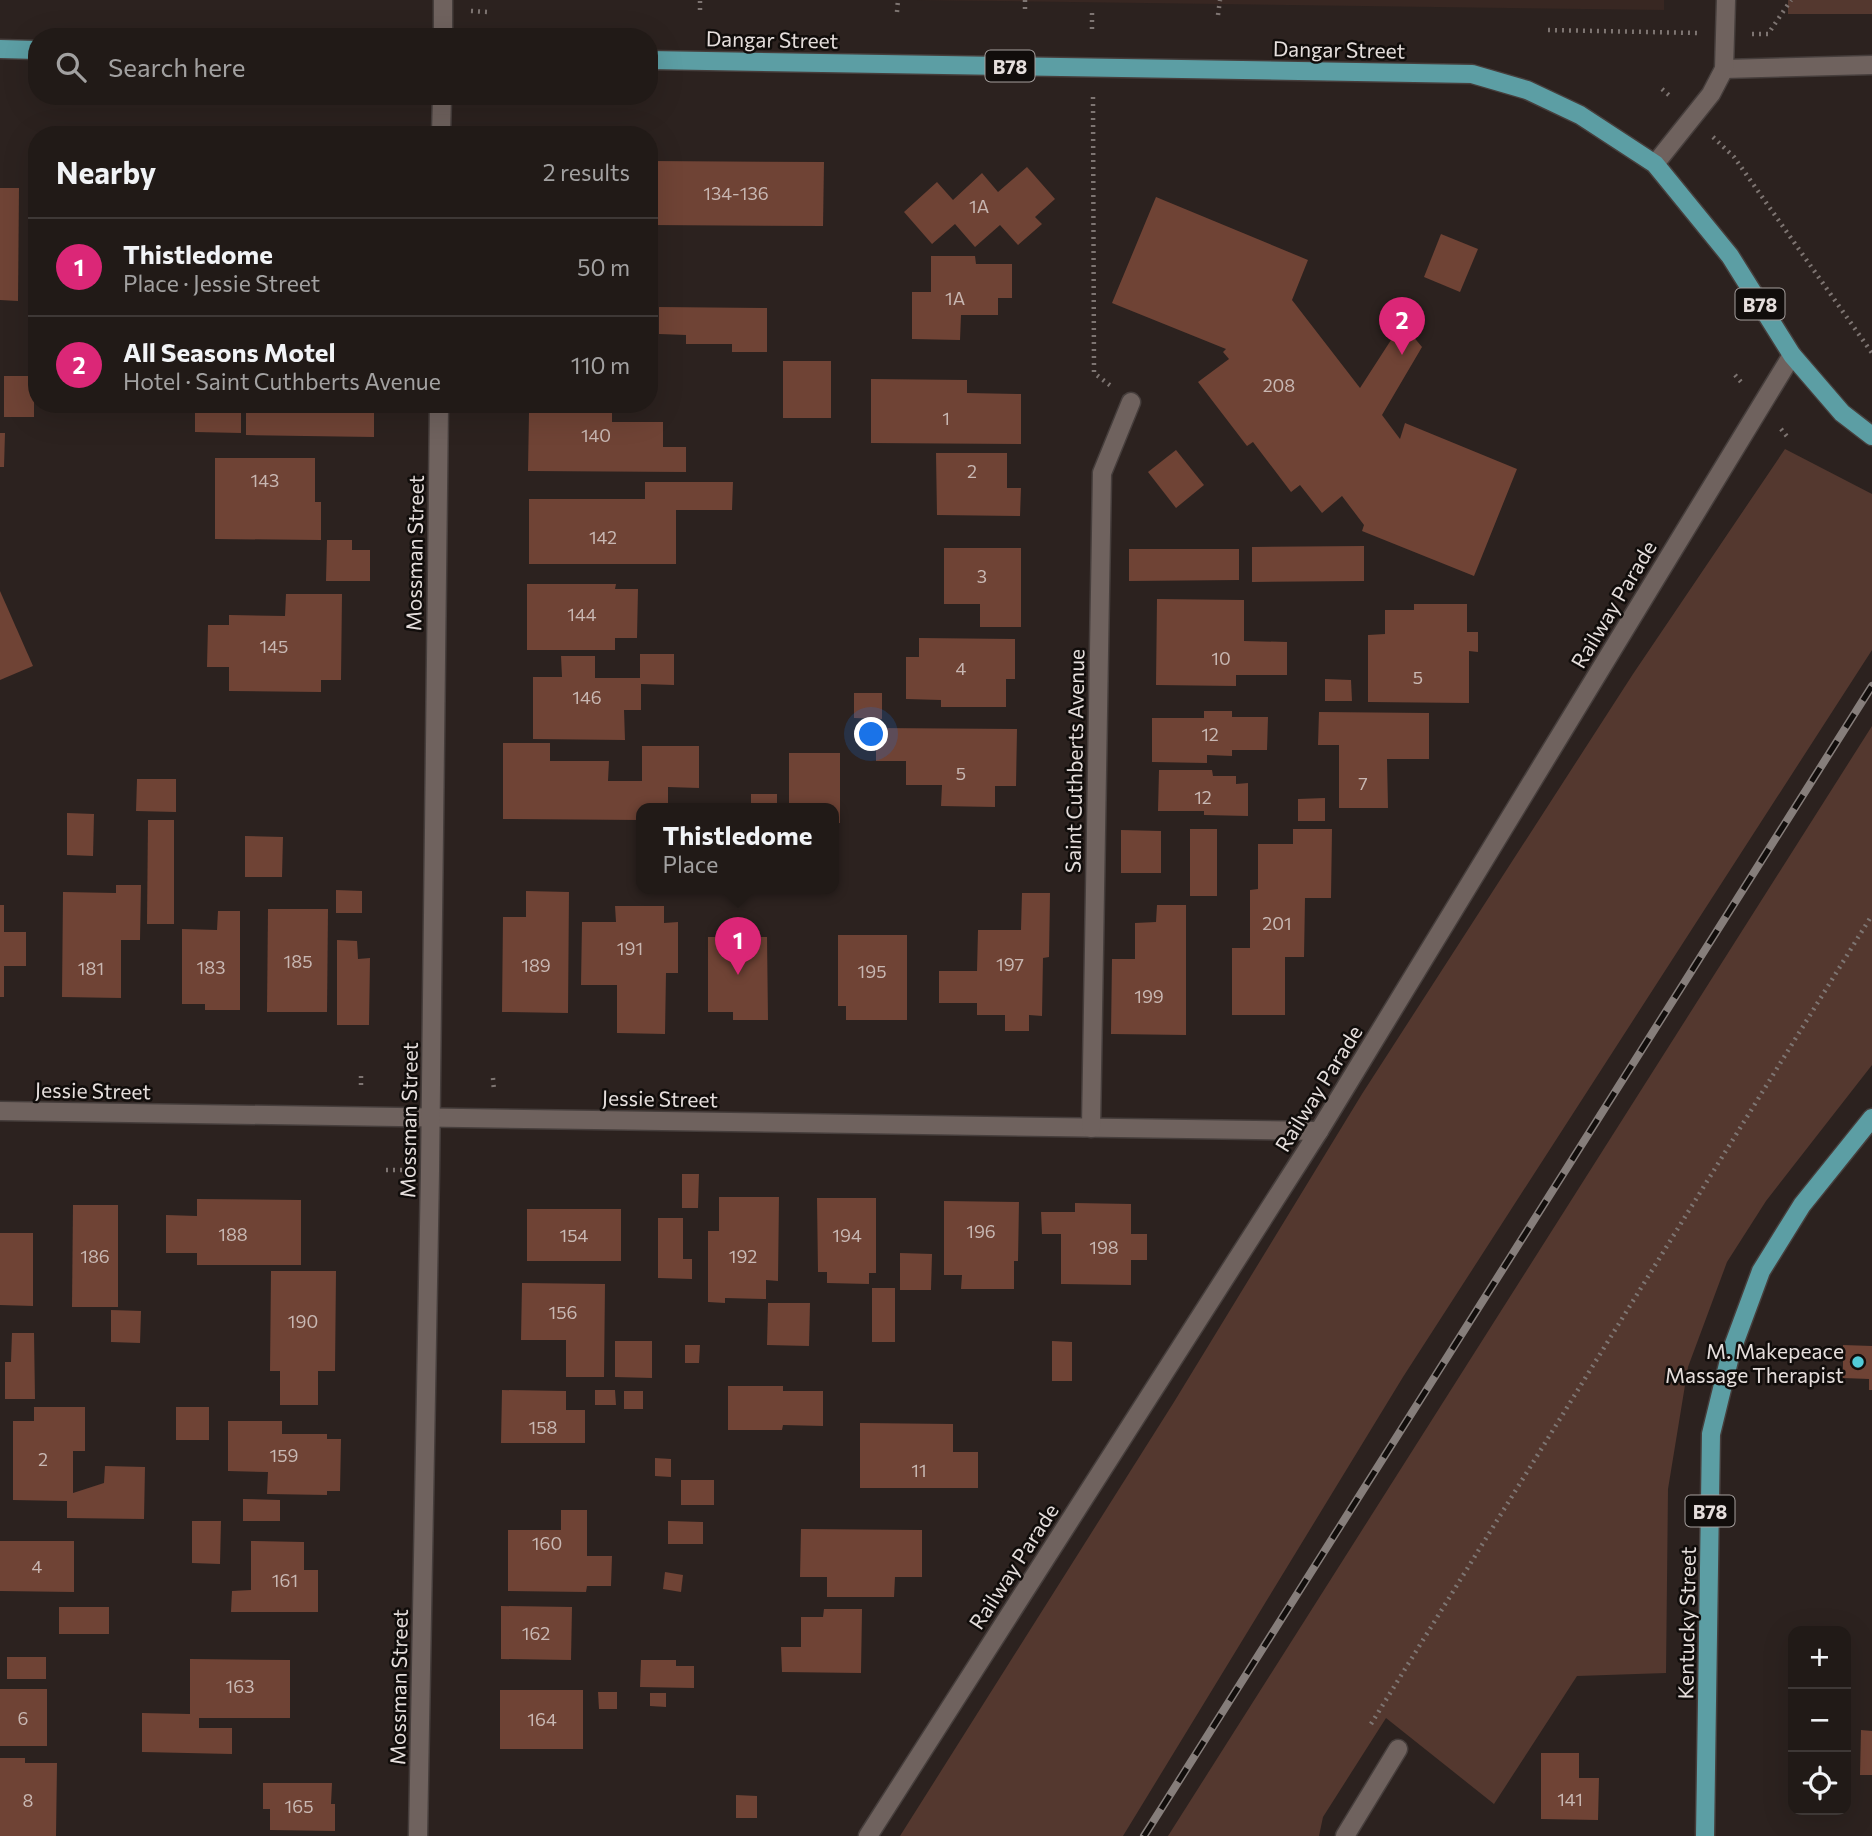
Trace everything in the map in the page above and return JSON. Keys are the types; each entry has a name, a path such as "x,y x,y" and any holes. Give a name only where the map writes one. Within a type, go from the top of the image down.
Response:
{"main road":[{"path":"0,49 28,50"},
{"name":"Dangar Street","path":"658,60 1472,74 1527,90 1580,115 1655,164 1730,256 1791,355 1842,413 1872,436"},
{"name":"Kentucky Street","path":"1705,1836 1711,1434 1731,1352 1761,1271 1802,1205 1872,1118"}],"street":[{"path":"443,0 443,28"},
{"path":"1655,164 1711,94 1724,69 1726,0"},
{"path":"1724,69 1872,65"},
{"path":"442,105 442,126"},
{"name":"Railway Parade","path":"867,1836 1319,1131 1791,355"},
{"name":"Saint Cuthberts Avenue","path":"1091,1128 1102,474 1131,402"},
{"name":"Mossman Street","path":"418,1836 431,1118 439,413"},
{"name":"Jessie Street","path":"0,1111 1319,1131"},
{"path":"1345,1836 1398,1749"}],"path":[{"path":"700,10 701,0"},
{"path":"897,12 898,0"},
{"path":"1025,0 1025,13"},
{"path":"1218,15 1220,0"},
{"path":"1762,34 1768,34 1791,0"},
{"path":"1092,13 1092,29"},
{"path":"1548,30 1690,33"},
{"path":"1093,97 1094,373"},
{"path":"1724,148 1734,156 1872,353"},
{"path":"1371,1724 1872,915"}],"shaded area":[{"path":"916,0 1664,0 1664,10"},
{"path":"1788,0 1872,0 1872,14 1788,14"},
{"path":"1785,449 1872,494 1872,650 1403,1377 1123,1836 900,1836 1174,1402 1362,1094 1633,674"},
{"path":"1872,726 1872,1065 1766,1201 1727,1262 1688,1367 1668,1489 1666,1673 1577,1676 1494,1804 1386,1718 1323,1817 1319,1836 1168,1836"}],"building":[{"path":"658,161 824,162 823,226 658,225"},
{"path":"1027,167 1055,199 1035,217 1042,224 1018,245 1000,225 975,247 955,224 932,244 904,212 937,182 953,200 982,173 998,192"},
{"path":"0,188 19,188 18,301 0,300"},
{"path":"1156,197 1308,260 1292,300 1360,388 1402,323 1422,347 1382,415 1400,439 1405,423 1517,469 1474,576 1362,531 1364,525 1342,496 1322,513 1300,485 1291,492 1253,442 1247,446 1198,382 1229,359 1223,352 1226,349 1112,303"},
{"path":"1441,234 1478,249 1460,292 1424,277"},
{"path":"931,256 975,256 976,264 1012,264 1012,298 998,298 998,315 961,315 960,340 912,339 912,292 931,292"},
{"path":"659,307 767,308 767,352 732,352 732,344 686,344 686,335 659,334"},
{"path":"783,361 831,361 831,418 783,418"},
{"path":"4,376 28,376 28,413 34,413 34,417 4,417"},
{"path":"871,379 967,380 967,393 1021,394 1021,444 871,443"},
{"path":"195,413 241,413 241,433 195,432"},
{"path":"246,413 374,413 374,437 246,435"},
{"path":"529,413 612,413 612,422 663,422 663,447 686,447 686,472 528,471"},
{"path":"0,433 5,433 4,467 0,467"},
{"path":"1176,450 1204,485 1176,508 1148,472"},
{"path":"936,453 1007,453 1007,488 1021,488 1020,516 937,515"},
{"path":"215,458 315,458 315,502 321,502 321,540 215,539"},
{"path":"645,482 733,482 732,510 676,510 676,564 529,564 529,499 645,499"},
{"path":"327,540 352,540 352,550 370,550 370,581 326,581"},
{"path":"1364,546 1364,581 1252,582 1252,547"},
{"path":"944,548 1021,548 1021,627 980,627 980,604 944,604"},
{"path":"1129,549 1239,549 1239,580 1129,581"},
{"path":"527,584 616,584 615,589 638,589 637,638 615,638 615,650 527,650"},
{"path":"0,591 33,666 0,680"},
{"path":"286,594 342,594 341,680 321,680 321,692 229,691 229,667 207,667 208,625 229,625 229,615 285,616"},
{"path":"1157,599 1244,600 1244,641 1287,642 1287,675 1236,675 1236,686 1156,685"},
{"path":"1414,604 1467,604 1467,632 1478,632 1478,652 1469,651 1469,703 1368,702 1368,635 1385,634 1385,610 1414,610"},
{"path":"919,638 1015,639 1015,679 1006,679 1006,707 941,707 941,700 906,699 906,657 919,657"},
{"path":"640,654 674,654 674,685 641,684 641,710 624,710 625,740 533,739 533,677 562,677 561,656 595,656 595,678 640,678"},
{"path":"1325,679 1351,680 1352,701 1325,701"},
{"path":"854,693 882,693 882,719 854,718"},
{"path":"1204,711 1232,711 1232,717 1268,717 1267,750 1232,750 1232,756 1207,755 1207,763 1152,762 1152,718 1204,718"},
{"path":"1319,712 1429,713 1429,759 1387,759 1388,808 1339,808 1339,745 1318,745"},
{"path":"876,728 1017,729 1016,786 995,786 995,807 941,806 942,785 906,785 906,761 876,761"},
{"path":"503,743 550,743 550,761 609,761 608,781 642,781 642,746 699,746 699,788 668,787 668,803 636,803 636,820 503,819"},
{"path":"789,753 840,753 840,823 839,803 789,803"},
{"path":"1159,770 1212,770 1213,776 1236,776 1236,784 1248,783 1248,816 1204,815 1204,811 1158,811"},
{"path":"137,779 176,779 176,812 136,811"},
{"path":"751,794 777,794 777,803 751,803"},
{"path":"1325,798 1325,821 1298,821 1298,799"},
{"path":"67,813 94,814 93,856 67,855"},
{"path":"148,820 174,820 174,924 147,924"},
{"path":"1190,829 1217,829 1217,896 1190,896"},
{"path":"1293,829 1332,829 1331,898 1305,898 1304,957 1285,957 1285,1015 1232,1015 1232,948 1250,948 1250,890 1258,889 1258,844 1293,844"},
{"path":"1121,830 1161,831 1161,873 1121,873"},
{"path":"245,836 283,837 282,877 245,877"},
{"path":"116,885 141,885 140,940 121,940 121,998 62,997 63,892 116,893"},
{"path":"336,890 362,891 362,913 336,913"},
{"path":"526,891 569,892 568,1013 502,1012 503,917 526,917"},
{"path":"1022,893 1050,893 1049,957 1043,958 1042,1016 1029,1015 1029,1031 1005,1031 1005,1015 977,1015 977,1003 939,1003 939,971 977,971 978,930 1021,930"},
{"path":"0,905 4,905 4,932 26,932 26,966 4,966 4,997 0,997"},
{"path":"1157,905 1186,905 1186,1035 1111,1034 1112,959 1135,959 1135,923 1156,922"},
{"path":"615,906 664,906 664,923 678,922 678,973 666,973 665,1034 617,1033 617,985 581,985 582,922 616,922"},
{"path":"268,909 328,909 327,1012 267,1012"},
{"path":"218,911 240,911 240,1010 205,1010 205,1004 182,1004 182,929 217,930"},
{"path":"838,935 907,935 907,1020 846,1020 846,1006 838,1006"},
{"path":"708,937 767,937 768,1020 733,1020 733,1012 708,1012"},
{"path":"337,940 357,941 358,959 370,958 369,1025 337,1025"},
{"path":"682,1174 699,1174 698,1208 682,1208"},
{"path":"719,1197 779,1197 778,1281 766,1280 766,1299 725,1298 725,1303 708,1302 708,1231 719,1231"},
{"path":"817,1198 876,1198 876,1273 869,1273 869,1284 827,1283 827,1272 818,1272"},
{"path":"197,1199 301,1200 301,1265 197,1265 197,1253 166,1253 166,1215 197,1216"},
{"path":"944,1201 1019,1202 1018,1261 1014,1261 1014,1289 961,1289 962,1275 944,1275"},
{"path":"1075,1203 1131,1204 1131,1234 1147,1234 1147,1260 1131,1260 1131,1285 1061,1284 1061,1234 1042,1234 1041,1212 1075,1212"},
{"path":"73,1205 118,1205 118,1307 72,1307"},
{"path":"527,1209 621,1209 621,1261 527,1261"},
{"path":"658,1218 683,1218 683,1259 692,1259 692,1279 658,1278"},
{"path":"0,1233 33,1233 33,1306 0,1305"},
{"path":"900,1253 932,1254 931,1290 900,1290"},
{"path":"271,1271 336,1271 335,1371 318,1371 318,1405 280,1405 280,1371 270,1371"},
{"path":"522,1283 605,1284 604,1377 566,1377 566,1340 521,1340"},
{"path":"872,1288 895,1288 895,1342 872,1342"},
{"path":"768,1303 810,1303 809,1346 767,1345"},
{"path":"111,1310 141,1311 140,1343 111,1342"},
{"path":"12,1333 34,1333 35,1399 5,1399 5,1362 11,1362"},
{"path":"615,1341 652,1341 652,1378 615,1377"},
{"path":"1052,1341 1072,1342 1072,1381 1052,1381"},
{"path":"685,1345 700,1345 699,1363 685,1363"},
{"name":"M. Makepeace Massage Therapist","path":"1843,1345 1872,1346 1872,1390 1869,1390 1869,1379 1843,1378"},
{"path":"728,1386 783,1386 783,1391 823,1391 823,1426 783,1425 782,1430 728,1430"},
{"path":"502,1390 566,1391 566,1410 585,1410 585,1443 501,1443"},
{"path":"595,1390 615,1390 616,1405 595,1405"},
{"path":"624,1391 643,1391 643,1409 624,1409"},
{"path":"34,1407 85,1407 85,1451 73,1451 73,1493 104,1483 105,1466 145,1467 144,1519 67,1518 67,1501 13,1500 13,1421 34,1421"},
{"path":"176,1407 209,1407 209,1440 176,1440"},
{"path":"228,1421 282,1421 282,1434 327,1434 327,1439 341,1439 340,1491 327,1491 327,1495 267,1494 268,1472 228,1471"},
{"path":"860,1423 953,1424 953,1452 978,1452 978,1488 860,1488"},
{"path":"655,1458 671,1459 671,1477 655,1476"},
{"path":"681,1480 714,1480 714,1505 681,1505"},
{"path":"243,1499 280,1500 280,1521 243,1521"},
{"path":"561,1510 587,1510 587,1556 612,1556 611,1586 587,1586 586,1592 508,1591 508,1530 561,1530"},
{"path":"192,1521 221,1521 220,1564 192,1563"},
{"path":"668,1521 703,1522 703,1544 668,1544"},
{"path":"801,1529 922,1530 922,1577 895,1577 894,1597 827,1597 827,1577 800,1577"},
{"path":"0,1541 74,1541 74,1592 0,1591"},
{"path":"251,1541 304,1542 304,1570 318,1570 318,1612 231,1612 232,1591 251,1590"},
{"path":"665,1572 683,1575 681,1592 663,1589"},
{"path":"501,1606 572,1607 571,1660 501,1659"},
{"path":"59,1607 109,1607 109,1634 59,1634"},
{"path":"824,1609 862,1609 861,1673 782,1672 781,1647 801,1647 801,1617 823,1617"},
{"path":"7,1657 46,1657 46,1679 7,1679"},
{"path":"190,1659 290,1660 290,1718 199,1718 199,1728 232,1728 232,1754 142,1752 142,1713 190,1714"},
{"path":"641,1660 676,1660 676,1666 694,1666 694,1688 640,1687"},
{"path":"0,1689 47,1689 47,1746 0,1746"},
{"path":"500,1690 583,1690 583,1749 500,1749"},
{"path":"598,1692 617,1692 617,1709 599,1709"},
{"path":"650,1693 666,1693 666,1707 650,1706"},
{"path":"1861,1730 1872,1731 1872,1775 1860,1775"},
{"path":"1541,1753 1579,1753 1579,1778 1599,1778 1598,1820 1541,1819"},
{"path":"0,1758 25,1758 25,1763 57,1763 56,1836 0,1836"},
{"path":"263,1783 332,1783 331,1804 335,1804 335,1831 270,1830 270,1809 263,1809"},
{"path":"736,1795 757,1796 757,1818 736,1818"}],"railway":[{"path":"1144,1836 1872,686"}],"place":[{"name":"All Seasons Motel","path":"1402,355"},
{"name":"Thistledome","path":"738,975"},
{"name":"M. Makepeace Massage Therapist","path":"1858,1362"}]}
